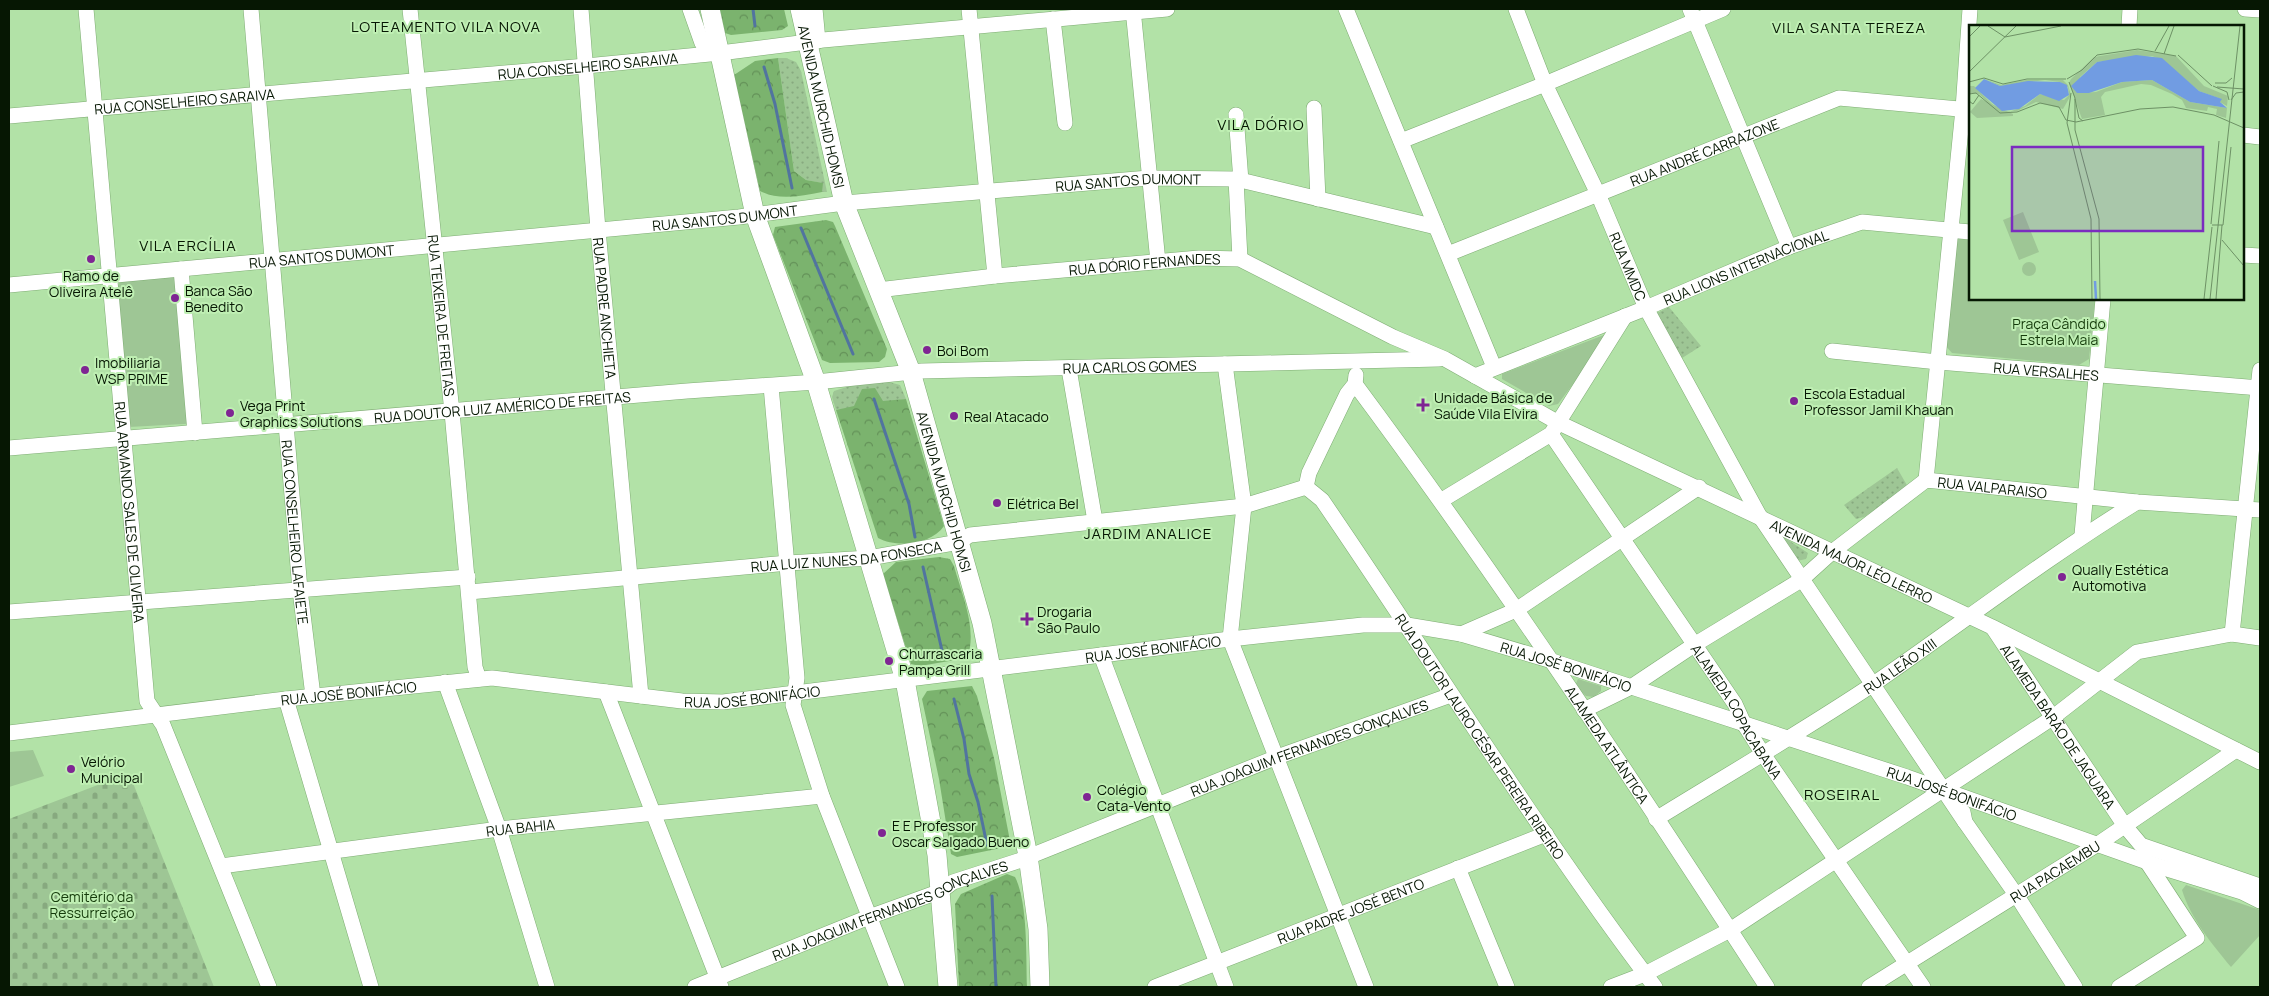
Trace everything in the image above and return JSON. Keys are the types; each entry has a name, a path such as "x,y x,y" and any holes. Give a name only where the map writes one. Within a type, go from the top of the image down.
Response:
{"main road":[{"path":"710,9 755,215 816,382 905,680 930,811 941,891 948,987"},
{"name":"AVENIDA MURCHID HOMSI","path":"800,9 813,41 844,203 911,372 982,623 989,669 1028,856 1038,929 1040,987"}],"street":[{"name":"RUA ARMANDO SALES DE OLIVEIRA","path":"86,9 147,701 163,725 269,987"},
{"name":"RUA CONSELHEIRO LAFAIETE","path":"251,9 260,94 300,590 313,696"},
{"name":"RUA TEIXEIRA DE FREITAS","path":"410,9 452,412 468,577 474,667 479,679"},
{"name":"RUA PADRE ANCHIETA","path":"581,9 598,230 642,696"},
{"path":"690,9 702,43 720,53"},
{"path":"813,41 815,9"},
{"path":"969,9 994,276"},
{"name":"RUA CONSELHEIRO SARAIVA","path":"9,116 418,79 586,66 720,53 813,41 1133,10 1167,9"},
{"path":"1346,9 1494,367"},
{"name":"RUA MMDC","path":"1516,9 1545,84 1598,194 1646,308 1759,515 1801,580 1874,684 1943,790 2017,896 2075,987"},
{"path":"1401,141 1545,84 1692,14 1722,9"},
{"path":"1970,9 1970,25"},
{"path":"2129,25 2130,9"},
{"path":"2245,9 2260,10"},
{"path":"1133,10 1158,262"},
{"path":"1692,14 1789,247"},
{"path":"1053,19 1065,123"},
{"path":"1926,480 1951,231 1967,110 1969,43"},
{"name":"RUA ANDRÉ CARRAZONE","path":"1448,254 1839,98 1967,110"},
{"path":"1314,108 1318,199"},
{"path":"1236,115 1240,259"},
{"path":"2244,135 2260,137"},
{"name":"RUA SANTOS DUMONT","path":"9,284 755,215 844,203 1149,178 1239,180 1436,227"},
{"name":"RUA LIONS INTERNACIONAL","path":"1475,376 1646,308 1789,247 1862,222 1969,232"},
{"path":"2244,255 2260,256"},
{"name":"RUA DÓRIO FERNANDES","path":"878,290 994,276 1221,257 1240,259 1392,337 1445,359"},
{"path":"181,268 195,432"},
{"path":"2082,536 2103,300"},
{"path":"1442,500 1554,428 1625,316"},
{"path":"1392,337 1395,344 1395,360"},
{"name":"RUA VERSALHES","path":"1832,351 1938,362 2260,388"},
{"name":"RUA CARLOS GOMES","path":"816,382 911,372 1445,359"},
{"name":"AVENIDA MAJOR LÉO LERRO","path":"1445,359 1475,376 1554,428 1699,487 1759,515 1832,552 1992,627 2260,762"},
{"path":"1306,486 1314,464 1347,394 1355,384 1357,360"},
{"path":"1226,364 1244,506 1230,639 1277,757 1336,916 1366,987"},
{"path":"1069,369 1094,521"},
{"path":"2232,634 2253,510 2260,370"},
{"name":"RUA DOUTOR LUIZ AMÉRICO DE FREITAS","path":"9,448 816,382"},
{"name":"ALAMEDA ATLÂNTICA","path":"1355,384 1442,500 1584,710 1767,987"},
{"path":"770,386 788,562 796,678 793,705 822,796 897,987"},
{"name":"ALAMEDA COPACABANA","path":"1554,428 1624,539 1735,704 1744,724 1763,754 1923,987"},
{"name":"RUA VALPARAISO","path":"1584,710 1631,687 1694,645 1801,580 1832,552 1926,480 2137,502 2253,510"},
{"name":"RUA LUIZ NUNES DA FONSECA","path":"469,592 788,562 869,558 959,542 970,535 1244,506 1306,486"},
{"name":"RUA DOUTOR LAURO CÉSAR PEREIRA RIBEIRO","path":"1306,486 1322,500 1407,625 1451,696 1655,987"},
{"path":"1461,634 1516,610 1699,487"},
{"name":"RUA LEÃO XIII","path":"1656,819 1789,739 1874,684 2082,536 2137,502"},
{"path":"9,612 468,577"},
{"name":"RUA JOSÉ BONIFÁCIO","path":"9,733 286,699 492,678 698,703 905,680 1230,639 1355,626 1407,625 1461,634 1549,660 1943,790 2147,862 2242,892 2260,901"},
{"name":"ALAMEDA BARÃO DE JAGUARA","path":"1992,627 2125,826"},
{"path":"1611,987 1645,974 1730,930 2052,718 2101,682 2137,652 2232,634 2260,638"},
{"path":"1101,655 1226,987"},
{"path":"445,682 499,829 547,987"},
{"path":"606,692 655,814 719,983"},
{"name":"RUA JOAQUIM FERNANDES GONÇALVES","path":"695,987 719,983 869,917 941,891 953,882 1018,861 1277,757 1451,696"},
{"path":"286,699 371,987"},
{"name":"RUA PACAEMBU","path":"1870,987 2098,844 2236,750"},
{"path":"1965,822 1963,797 1971,771"},
{"name":"RUA BAHIA","path":"221,866 499,829 822,796"},
{"path":"2125,826 2140,845 2260,886"},
{"name":"RUA PADRE JOSÉ BENTO","path":"1155,987 1546,834"},
{"path":"2119,987 2197,938 2147,862"},
{"path":"1458,868 1507,987"},
{"path":"2169,896 2174,883 2194,877"}],"green space":[{"path":"720,9 784,9 788,26 782,30 731,35 725,33"},
{"path":"778,58 786,58 796,62 801,71 827,192 822,192 822,183 806,180 794,171"},
{"path":"778,58 794,171 806,180 823,183 822,192 782,197 760,191 734,75 755,61"},
{"path":"826,220 833,222 835,226 887,349 885,357 879,362 830,363 822,360 773,235 775,227"},
{"name":"Praça Cândido Estrela Maia","path":"1958,239 1969,240 1969,300 2095,300 2089,359 2079,365 1952,353 1944,344 1953,244"},
{"path":"187,274 202,423 129,427 117,289 119,283 124,280"},
{"path":"1669,307 1701,346 1679,360 1655,314"},
{"path":"1604,335 1607,339 1558,404 1549,406 1502,379 1502,374"},
{"path":"889,382 900,385 906,399 836,410 832,397 834,391 853,385"},
{"path":"875,388 883,401 906,399 944,526 931,537 922,541 904,544 878,538 836,410 854,406 862,389"},
{"path":"1897,468 1908,487 1864,517 1856,519 1844,505"},
{"path":"1779,534 1808,553 1806,559 1797,561"},
{"path":"939,557 950,559 954,566 968,612 971,636 970,647 967,658 920,666 911,664 883,574 896,562"},
{"path":"1578,679 1601,686 1601,691 1594,697 1586,696 1575,686"},
{"path":"972,686 977,696 994,758 1011,846 957,857 951,854 939,779 922,699 927,691"},
{"path":"33,750 44,776 9,787 9,752"},
{"name":"Cemitério da Ressurreição","path":"129,773 214,987 9,987 9,819"},
{"path":"1007,874 1015,877 1022,901 1026,931 1027,987 959,987 955,904 961,894"},
{"path":"2186,885 2260,910 2260,935 2231,967 2196,921 2182,890"}],"waterway":[{"path":"753,9 755,26"},
{"path":"764,67 775,104 792,188"},
{"path":"801,228 853,354"},
{"path":"874,399 909,504 915,537"},
{"path":"923,567 943,655"},
{"path":"954,699 964,739 969,774 978,802 987,845"},
{"path":"992,896 996,987"}],"place":[{"name":"Ramo de Oliveira Atelê","path":"91,259"},
{"name":"Banca São Benedito","path":"175,298"},
{"name":"Boi Bom","path":"927,350"},
{"name":"Imobiliaria WSP PRIME","path":"85,370"},
{"name":"Escola Estadual Professor Jamil Khauan","path":"1794,401"},
{"name":"Unidade Básica de Saúde Vila Elvira","path":"1423,405"},
{"name":"Vega Print Graphics Solutions","path":"230,413"},
{"name":"Real Atacado","path":"954,416"},
{"name":"Elétrica Bel","path":"997,503"},
{"name":"Qually Estética Automotiva","path":"2062,577"},
{"name":"Drogaria São Paulo","path":"1027,619"},
{"name":"Churrascaria Pampa Grill","path":"889,661"},
{"name":"Velório Municipal","path":"71,769"},
{"name":"Colégio Cata-Vento","path":"1087,797"},
{"name":"E E Professor Oscar Salgado Bueno","path":"882,833"}],"district":[{"name":"LOTEAMENTO VILA NOVA","path":"446,26"},
{"name":"VILA SANTA TEREZA","path":"1849,27"},
{"name":"VILA DÓRIO","path":"1261,124"},
{"name":"VILA ERCÍLIA","path":"188,245"},
{"name":"JARDIM ANALICE","path":"1148,533"},
{"name":"ROSEIRAL","path":"1842,794"}]}
